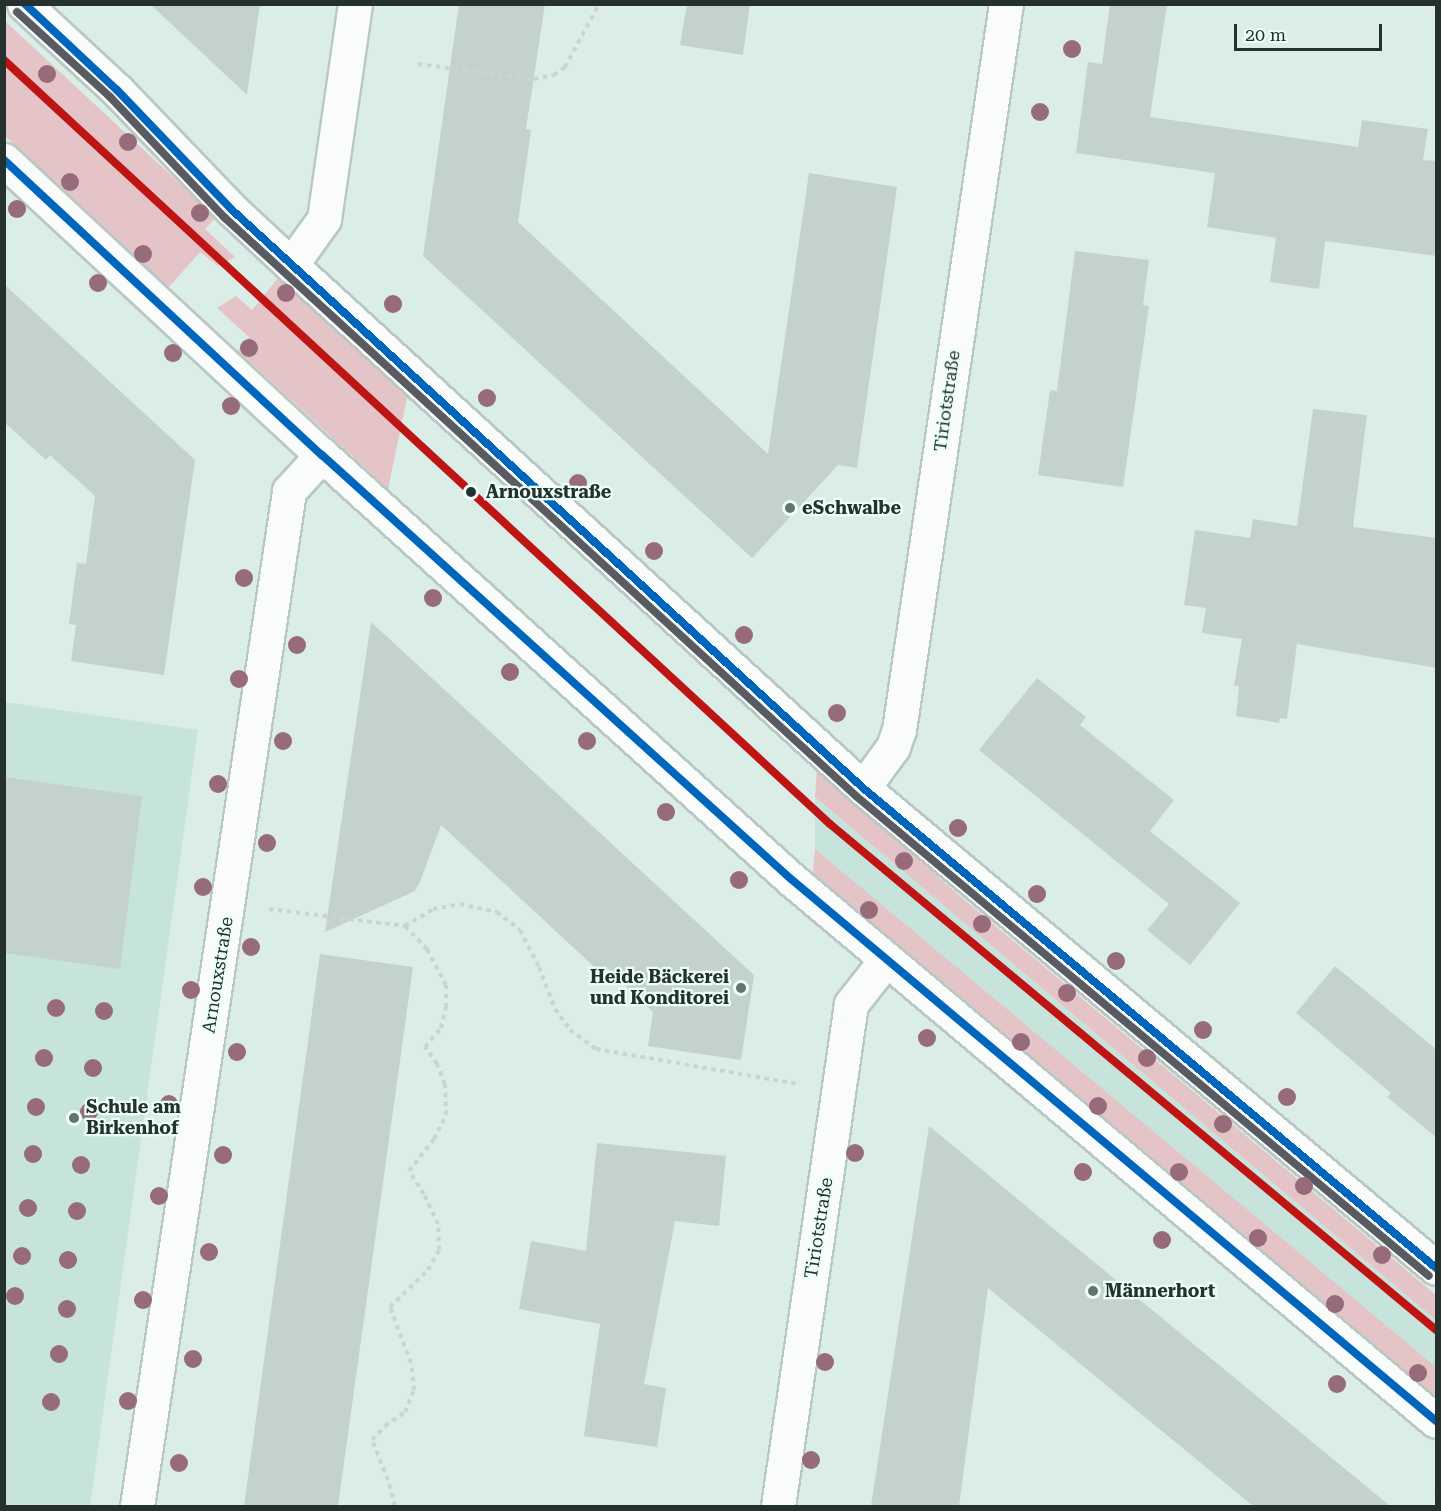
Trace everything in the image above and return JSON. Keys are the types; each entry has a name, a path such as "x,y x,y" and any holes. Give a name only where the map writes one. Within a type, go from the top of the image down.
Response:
{"main road":[{"path":"24,4 117,90 231,209 863,788 1437,1269"},
{"path":"291,265 324,219 355,4"},
{"name":"Tiriotstraße","path":"863,788 893,747 899,730 1006,4"},
{"path":"4,160 322,455 783,872 885,961 1437,1421"},
{"name":"Arnouxstraße","path":"137,1506 229,904 289,491 322,455"},
{"name":"Tiriotstraße","path":"777,1506 840,1091 851,1004 885,961"}],"path":[{"path":"418,64 534,79 554,75 565,67 599,4"},
{"path":"229,904 405,926 433,909 460,904 497,912 520,930 539,967 555,1009 565,1023 596,1049 840,1091"},
{"path":"394,1506 388,1480 372,1440 385,1426 405,1412 414,1390 411,1363 390,1307 428,1270 439,1250 438,1224 424,1194 409,1170 434,1139 446,1115 445,1084 437,1064 425,1047 441,1028 446,1007 446,985 432,958 405,926"}],"shaded area":[{"path":"4,20 216,217 205,229 235,257 218,266 200,252 168,288 5,136"},
{"path":"279,277 408,393 388,489 238,351 249,337 217,308 236,296 252,310"},
{"name":"Schule am Birkenhof","path":"5,702 198,730 90,1506 5,1506"},
{"path":"817,770 961,897 1436,1295 1436,1320 815,797"},
{"path":"815,797 1436,1320 1436,1367 815,850"},
{"path":"815,849 1436,1367 1436,1399 944,993 812,880"}],"building":[{"path":"150,4 260,4 247,95"},
{"path":"459,4 545,4 526,129 531,130 518,222 768,454 809,173 897,187 857,468 838,465 752,558 423,256"},
{"path":"687,4 750,4 743,55 680,45"},
{"path":"1110,4 1167,4 1150,117 1358,147 1362,120 1428,129 1423,160 1437,161 1437,256 1325,241 1319,289 1270,282 1276,238 1207,227 1215,173 1076,153 1088,62 1102,64"},
{"path":"1075,251 1149,260 1143,305 1149,306 1123,487 1038,475 1050,390 1057,391"},
{"path":"4,284 195,460 164,675 71,661 76,625 69,624 77,563 86,564 95,496 50,455 46,460 4,422"},
{"path":"1313,409 1367,415 1353,527 1437,538 1437,668 1297,644 1287,719 1280,718 1279,723 1236,716 1239,686 1234,686 1242,639 1202,633 1206,608 1184,605 1195,530 1250,538 1253,519 1297,526"},
{"path":"371,622 754,975 741,1060 648,1046 653,1012 607,968 602,974 441,825 415,891 325,932"},
{"path":"1037,678 1086,717 1080,725 1174,800 1150,831 1240,903 1190,965 1147,930 1169,904 979,750"},
{"path":"4,777 142,796 120,969 4,953"},
{"path":"320,954 413,967 338,1506 244,1506"},
{"path":"1335,966 1437,1050 1437,1138 1387,1097 1391,1093 1296,1013"},
{"path":"929,1126 1390,1506 1253,1506 988,1288 959,1506 871,1506"},
{"path":"597,1143 726,1156 719,1226 675,1221 644,1384 666,1388 657,1447 584,1436 600,1324 519,1309 531,1241 586,1251"}],"transit line":[{"path":"25,4 117,90 231,209 863,788 1436,1268"},
{"path":"17,12 110,97 224,217 856,796 1429,1276"},
{"path":"4,60 830,824 1436,1330"},
{"path":"4,160 322,455 791,879 1436,1421"}],"place":[{"name":"Arnouxstraße","path":"471,492"},
{"name":"eSchwalbe","path":"790,508"},
{"name":"Heide Bäckerei und Konditorei","path":"741,988"},
{"name":"Schule am Birkenhof","path":"74,1118"},
{"name":"Männerhort","path":"1093,1291"}]}
